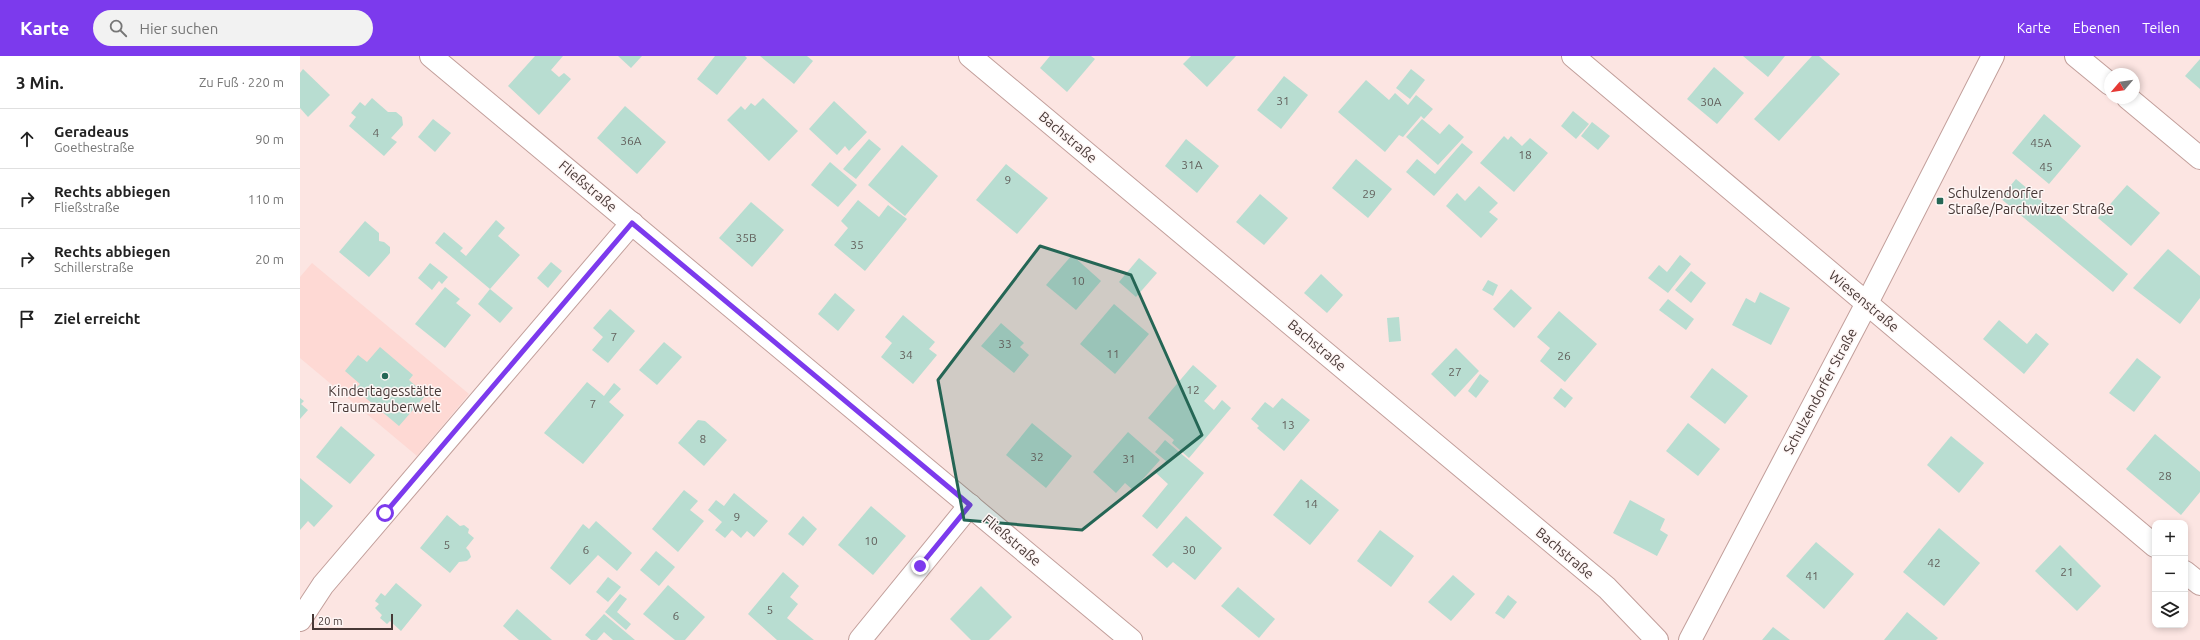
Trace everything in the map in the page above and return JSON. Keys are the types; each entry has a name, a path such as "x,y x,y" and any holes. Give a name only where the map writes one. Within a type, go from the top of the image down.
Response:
{"street":[{"name":"Fließstraße","path":"432,56 1131,640"},
{"name":"Bachstraße","path":"970,56 1607,588 1657,640"},
{"name":"Wiesenstraße","path":"1573,56 2152,543"},
{"name":"Schulzendorfer Straße","path":"1690,640 1867,303 1993,56"},
{"path":"2076,56 2104,79"},
{"path":"2135,104 2200,158"},
{"path":"300,620 328,579 632,223"},
{"path":"860,640 970,505"},
{"path":"2188,574 2200,584"}],"highlighted area":[{"path":"1040,246 1131,275 1202,435 1082,530 964,520 938,380"}],"shaded area":[{"name":"Kindertagesstätte Traumzauberwelt","path":"312,263 469,394 417,456 300,358 300,277"}],"building":[{"path":"535,56 563,56 551,70 559,77 564,73 571,79 539,115 508,86"},
{"path":"618,56 642,56 631,68"},
{"path":"715,56 745,56 747,58 717,95 697,79"},
{"path":"760,56 807,56 813,61 794,84"},
{"path":"1050,56 1091,56 1095,59 1067,92 1040,68"},
{"path":"1191,56 1236,56 1207,87 1183,64"},
{"path":"1743,56 1785,56 1768,77"},
{"path":"1812,56 1819,56 1840,74 1779,141 1754,119"},
{"path":"2200,59 2200,89 2185,76"},
{"path":"1714,67 1744,93 1717,124 1687,99"},
{"path":"303,69 330,95 308,117 300,108 300,73"},
{"path":"1411,69 1425,80 1410,99 1396,88"},
{"path":"1284,76 1308,95 1281,129 1257,110"},
{"path":"1366,80 1389,100 1395,93 1408,105 1416,95 1433,109 1424,119 1421,116 1403,137 1399,135 1385,152 1338,112"},
{"path":"372,98 388,112 396,112 402,117 403,125 391,138 397,142 384,156 349,126 356,117 351,113 360,102 365,106"},
{"path":"763,98 798,131 769,161 727,120 741,106 745,110 751,103 755,106"},
{"path":"834,101 867,132 849,151 845,146 837,155 809,129"},
{"path":"625,106 666,142 637,174 597,138"},
{"path":"1573,111 1589,124 1576,139 1561,126"},
{"path":"2044,114 2081,146 2049,184 2012,153"},
{"path":"433,119 451,133 435,152 418,137"},
{"path":"1422,119 1440,134 1449,124 1464,137 1438,165 1406,137"},
{"path":"1592,122 1610,136 1598,150 1581,136"},
{"path":"1504,136 1508,140 1511,136 1522,146 1530,138 1548,153 1514,192 1480,163"},
{"path":"869,139 881,149 856,179 843,169"},
{"path":"1186,139 1219,166 1197,193 1165,166"},
{"path":"1462,143 1473,152 1434,196 1406,172 1417,159 1435,174"},
{"path":"902,145 938,176 905,216 868,185"},
{"path":"1356,159 1392,189 1368,218 1332,188"},
{"path":"830,162 857,185 838,207 811,185"},
{"path":"1006,164 1048,198 1017,234 976,200"},
{"path":"2016,179 2128,274 2113,292 2000,198"},
{"path":"2127,185 2160,213 2131,246 2098,218"},
{"path":"1479,186 1498,203 1489,212 1498,219 1481,238 1446,206 1457,193 1465,201"},
{"path":"1260,194 1288,218 1264,245 1236,222"},
{"path":"858,200 879,217 888,205 907,219 865,271 834,245 848,228 841,221"},
{"path":"751,202 784,230 752,267 719,238"},
{"path":"496,220 505,228 498,236 520,255 490,289 435,243 444,232 463,248 460,251 466,256"},
{"path":"365,221 379,233 379,241 384,242 390,247 390,253 369,277 339,252"},
{"path":"2168,249 2200,276 2200,298 2180,324 2133,288"},
{"path":"1072,255 1101,281 1076,310 1046,285"},
{"path":"1680,255 1691,264 1668,293 1648,278 1659,265 1667,272"},
{"path":"1139,258 1157,273 1136,297 1119,282"},
{"path":"551,262 562,271 548,288 537,278"},
{"path":"430,263 448,277 442,284 439,281 432,290 418,278"},
{"path":"1691,271 1706,283 1691,303 1675,290"},
{"path":"1321,274 1343,295 1327,313 1304,293"},
{"path":"1488,280 1498,285 1493,296 1482,290"},
{"path":"445,287 460,299 456,303 471,315 445,348 415,324"},
{"path":"490,289 513,308 500,323 478,304"},
{"path":"1511,289 1532,308 1514,328 1493,309"},
{"path":"1760,292 1790,308 1771,345 1732,325 1746,298 1755,303"},
{"path":"835,293 855,310 838,331 818,314"},
{"path":"1668,299 1694,319 1686,330 1659,310"},
{"path":"1114,304 1149,334 1115,374 1080,344"},
{"path":"610,309 635,331 608,363 592,350 603,337 593,328"},
{"path":"1559,311 1597,344 1565,382 1540,361 1550,348 1537,337"},
{"path":"903,315 935,342 929,349 937,355 913,384 881,357 892,343 885,337"},
{"path":"1399,317 1401,341 1389,342 1387,318"},
{"path":"1999,320 2027,344 2036,333 2049,344 2024,374 1983,339"},
{"path":"1001,323 1024,343 1020,347 1029,355 1014,373 981,346"},
{"path":"664,342 682,357 657,385 639,370"},
{"path":"380,347 413,375 409,380 426,395 399,426 355,389 360,384 345,371 358,355 367,362"},
{"path":"1456,348 1479,371 1455,397 1431,374"},
{"path":"2137,358 2161,377 2134,412 2109,393"},
{"path":"1193,365 1217,386 1204,401 1214,410 1222,400 1231,408 1189,458 1172,443 1174,440 1148,418"},
{"path":"1712,368 1748,396 1725,424 1690,397"},
{"path":"1480,374 1489,381 1476,398 1468,391"},
{"path":"587,382 604,396 614,383 621,389 609,402 624,415 583,464 544,433"},
{"path":"1561,388 1573,398 1565,408 1553,398"},
{"path":"300,398 304,401 301,404 308,410 300,419"},
{"path":"1282,398 1310,420 1284,451 1257,428 1259,426 1251,419 1265,402 1273,408"},
{"path":"698,420 705,421 727,440 704,466 678,443"},
{"path":"1032,423 1072,456 1046,488 1006,455"},
{"path":"1688,423 1720,449 1698,476 1666,451"},
{"path":"341,426 375,455 350,484 316,457"},
{"path":"1128,432 1160,460 1133,490 1125,483 1116,493 1093,472"},
{"path":"2155,434 2200,472 2200,492 2181,515 2126,469"},
{"path":"1951,436 1984,463 1959,493 1927,465"},
{"path":"1165,440 1204,473 1157,529 1142,516 1168,484 1156,473 1166,461 1155,452"},
{"path":"300,478 333,506 314,527 308,521 300,530"},
{"path":"1301,479 1339,510 1310,545 1273,515"},
{"path":"684,490 698,501 690,510 704,521 678,552 652,529"},
{"path":"734,493 768,521 754,537 747,531 741,538 732,530 725,538 715,530 722,522 708,510 716,500 724,506"},
{"path":"1630,500 1665,519 1660,530 1668,535 1657,556 1613,533"},
{"path":"871,506 906,536 873,575 838,545"},
{"path":"447,515 460,526 464,525 469,529 468,533 474,538 466,548 471,557 467,561 459,562 450,573 420,548"},
{"path":"803,516 817,529 803,546 788,534"},
{"path":"1186,516 1222,548 1195,580 1173,562 1167,568 1152,555"},
{"path":"596,521 632,553 617,571 598,555 570,585 550,568 583,524 589,529"},
{"path":"1939,528 1980,563 1944,606 1903,572"},
{"path":"1380,530 1414,556 1391,587 1357,561"},
{"path":"1816,542 1854,574 1824,609 1786,576"},
{"path":"2060,545 2101,586 2077,611 2035,571"},
{"path":"656,551 675,567 659,586 640,570"},
{"path":"783,572 799,586 790,597 798,604 787,618 814,640 777,640 748,614"},
{"path":"1453,575 1475,594 1451,621 1428,602"},
{"path":"608,577 621,587 608,602 596,592"},
{"path":"396,583 422,605 401,631 390,621 387,624 380,618 382,615 375,608 379,604 375,601 381,593 385,596"},
{"path":"668,585 705,617 685,640 675,640 643,614"},
{"path":"981,586 1012,617 989,640 971,640 950,619"},
{"path":"1238,587 1275,619 1259,638 1221,606"},
{"path":"620,594 627,599 617,612 631,624 626,630 605,612"},
{"path":"1508,595 1517,602 1504,619 1495,613"},
{"path":"517,609 552,640 519,640 503,626"},
{"path":"1907,612 1938,638 1936,640 1884,640"},
{"path":"604,614 635,640 613,640 604,632 597,640 591,640 585,635"},
{"path":"1773,627 1790,640 1762,640"}],"place":[{"name":"Schulzendorfer Straße/Parchwitzer Straße","path":"1940,201"},
{"name":"Kindertagesstätte Traumzauberwelt","path":"385,376"}],"route":[{"path":"385,513 632,223 970,505 920,566"}]}
